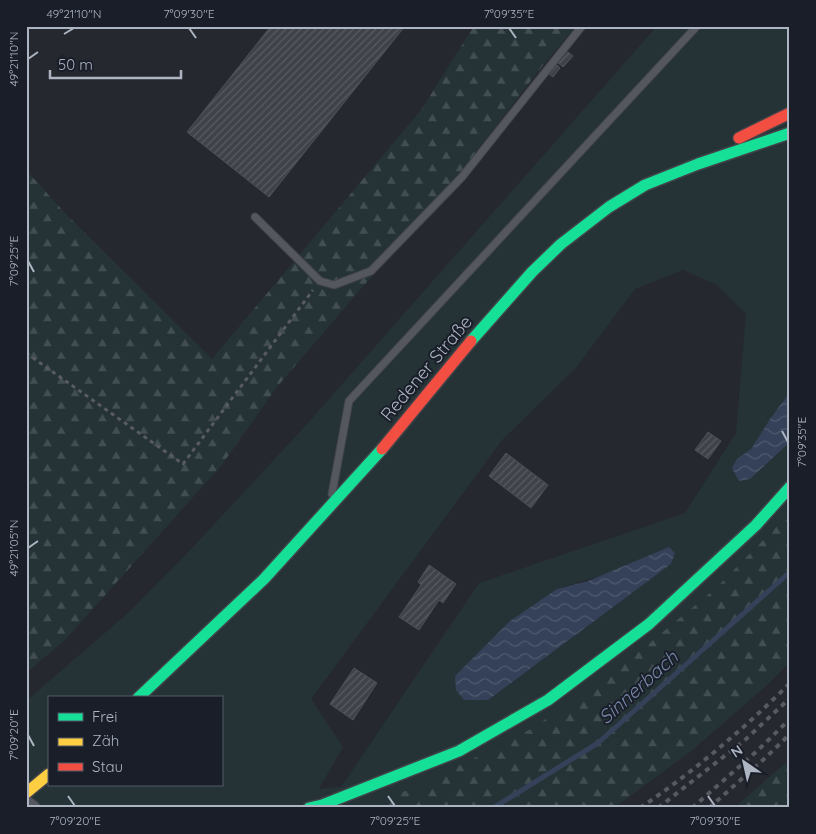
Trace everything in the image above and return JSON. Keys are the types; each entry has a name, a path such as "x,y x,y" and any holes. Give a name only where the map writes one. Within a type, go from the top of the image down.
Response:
{"main road":[{"path":"645,185 706,153 790,114"},
{"path":"706,153 790,120"},
{"name":"Redener Straße","path":"140,696 264,580 383,446 489,320 532,272 561,244 608,207 645,185 698,164 790,133"},
{"path":"309,808 322,805 459,751 548,700 649,624 756,525 790,487"},
{"path":"26,793 48,775"}],"street":[{"path":"26,803 33,808"}],"lane":[{"path":"255,216 320,281 334,285 371,271 462,177 582,26"},
{"path":"329,507 349,401 697,26"}],"path":[{"path":"26,353 183,464 320,281"}],"green space":[{"path":"474,26 576,26 536,74 461,172 277,387 221,466 64,641 26,673 26,170 66,214 212,359 421,110"},
{"path":"657,26 790,26 790,392 751,449 737,459 750,479 790,442 790,513 716,588 612,674 531,729 417,787 356,808 26,808 26,701 128,613 193,547 307,424","holes":["683,270 717,285 746,314 736,433 685,513 479,583 341,787 319,789 343,747 311,699 503,439 575,369 635,289","675,553 671,564 488,700 557,589"]},
{"path":"790,513 790,662 765,687 690,752 614,808 356,808 417,787 531,729 612,674 716,588"},
{"path":"790,759 790,808 734,808"}],"water":[{"path":"790,392 790,442 750,479 739,481 732,468 737,459 751,449"},
{"path":"669,547 675,553 671,564 488,700 464,700 456,690 455,676 510,621 557,589 588,581"}],"building":[{"path":"271,26 405,26 269,197 187,132"},
{"path":"568,52 573,56 563,67 557,62"},
{"path":"557,65 560,68 553,77 549,74"},
{"path":"708,432 721,441 708,459 695,450"},
{"path":"506,453 548,485 531,508 489,476"},
{"path":"429,565 456,584 443,603 439,600 419,630 399,617 421,585 418,582"},
{"path":"354,668 377,683 353,720 330,704"}],"waterway":[{"name":"Sinnerbach","path":"493,808 598,743 790,572"}],"railway":[{"path":"640,808 718,749 790,683"},
{"path":"658,808 745,740 790,698"},
{"path":"692,808 756,752 790,719"},
{"path":"709,808 790,734"}],"traffic: fast":[{"path":"471,341 532,272 561,244 609,207 645,185 698,164 790,133"},
{"path":"140,696 264,579 382,449"},
{"path":"309,808 322,805 459,751 548,700 649,624 756,525 790,487"}],"traffic: slow":[{"path":"26,793 48,775"}],"traffic: jam":[{"path":"739,138 790,113"},
{"path":"382,449 471,341"}]}
